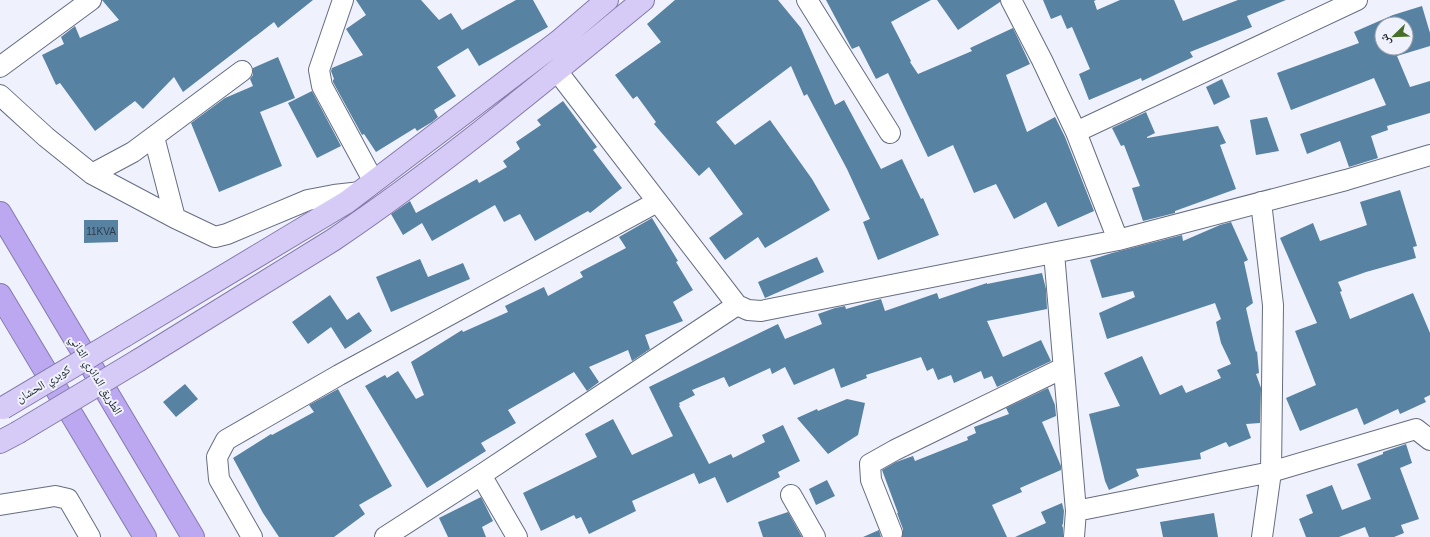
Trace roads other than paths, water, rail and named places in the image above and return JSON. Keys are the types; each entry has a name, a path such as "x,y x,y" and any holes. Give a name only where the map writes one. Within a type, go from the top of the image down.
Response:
{"highway":[{"name":"الطريق الدائري الثاني","path":"0,213 193,537"},
{"path":"0,295 145,537"}],"main road":[{"name":"كوبري الحشان","path":"2,409 322,218 367,187 559,41 607,0"},
{"path":"8,437 139,360 360,221 557,71 643,0"}],"street":[{"path":"0,67 90,0"},
{"path":"0,95 46,137 92,174 175,218 215,237 227,234 308,200 367,187 322,86 319,70 343,0"},
{"path":"807,0 890,134"},
{"path":"1011,0 1042,60 1076,132 1118,240"},
{"path":"1076,132 1357,0"},
{"path":"92,174 133,152 242,71"},
{"path":"557,71 737,305 748,310 761,311 1118,240 1346,180 1430,155"},
{"path":"154,137 175,218"},
{"path":"252,537 219,479 217,458 226,440 339,375 657,202"},
{"path":"1261,202 1273,305 1270,472 1262,537"},
{"path":"1054,253 1076,511 1074,537"},
{"path":"385,537 737,305"},
{"path":"892,532 871,480 870,464 895,450 1063,368"},
{"path":"1076,511 1270,472 1416,429 1430,440"},
{"path":"481,475 517,537"},
{"path":"791,495 815,537"},
{"path":"0,505 55,496 68,499 90,537"}]}
